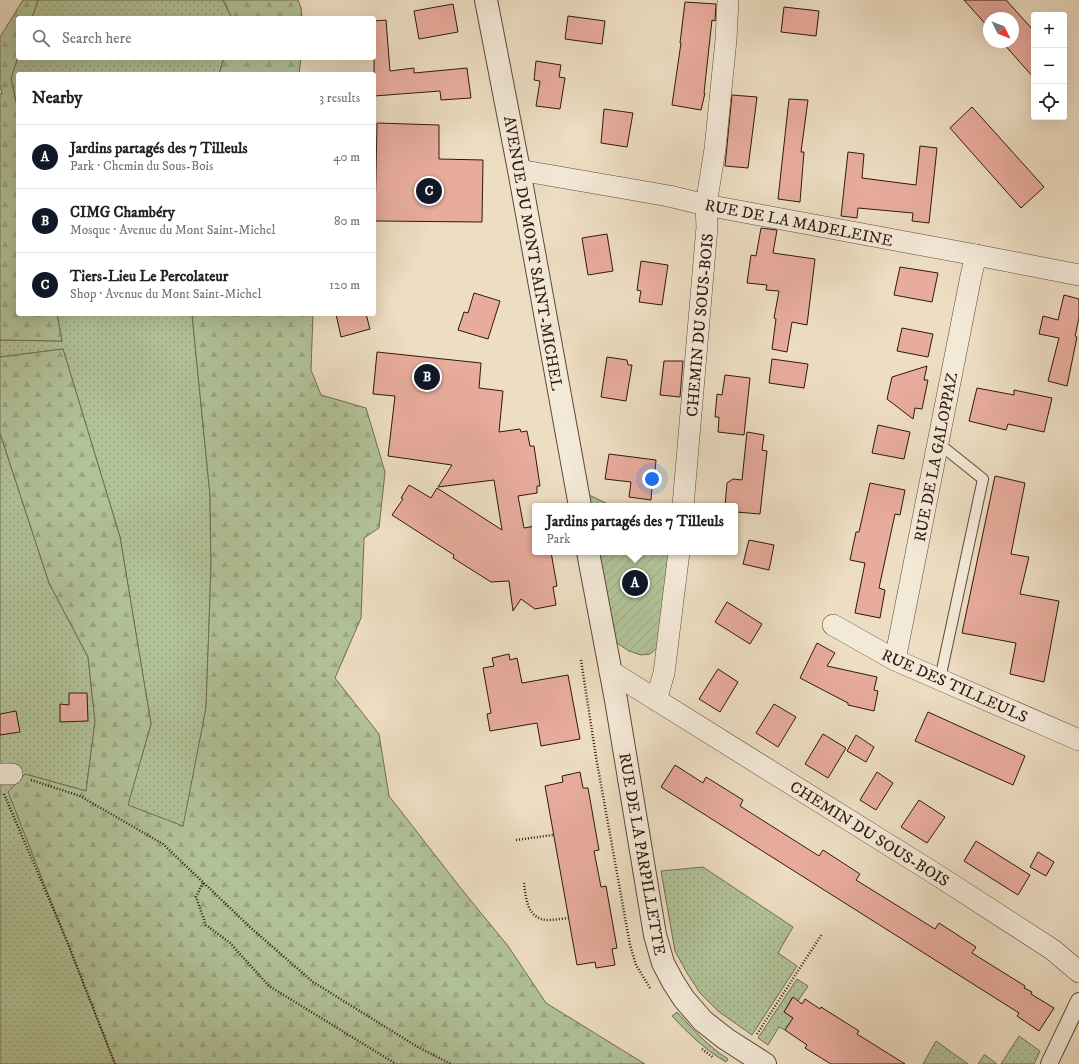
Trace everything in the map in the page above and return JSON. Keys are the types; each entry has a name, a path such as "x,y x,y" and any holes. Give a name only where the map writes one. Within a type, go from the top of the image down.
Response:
{"street":[{"name":"AVENUE DU MONT SAINT-MICHEL","path":"486,0 519,170 579,503"},
{"name":"CHEMIN DU SOUS-BOIS","path":"683,503 707,227 706,205 714,149 726,40 728,0"},
{"name":"RUE DE LA MADELEINE","path":"519,170 669,196 706,205 1079,275"},
{"name":"RUE DE LA GALOPPAZ","path":"896,660 976,255"},
{"path":"589,555 610,671"},
{"path":"656,700 664,673 679,555"},
{"name":"RUE DES TILLEULS","path":"833,626 896,660 1079,740"},
{"name":"CHEMIN DU SOUS-BOIS","path":"610,671 937,875 1053,950 1079,972"},
{"name":"RUE DE LA PARPILLETTE","path":"610,671 655,935 663,963 684,999 703,1021 726,1039 765,1064"},
{"path":"1049,1064 1079,1001"}],"lane":[{"path":"938,443 983,479 940,680"}],"path":[{"path":"581,660 596,757"},
{"path":"5,780 80,796 162,844 251,928 313,982 416,1046 452,1064"},
{"path":"5,780 115,1064"},
{"path":"516,840 553,835"},
{"path":"203,883 196,897 206,925 230,943 269,986 345,1031 396,1064"},
{"path":"524,883 528,906 532,914 546,920 568,918"},
{"path":"754,1039 822,934"}],"green space":[{"path":"23,0 38,0 33,16 16,16 17,60 11,78 16,102 16,316 57,316 62,341 0,340 0,94 2,94 0,86 0,37"},
{"path":"38,0 223,0 231,16 33,16"},
{"path":"223,0 298,0 302,16 231,16"},
{"path":"17,60 223,60 220,72 16,72 16,102 11,78"},
{"path":"223,60 301,60 299,72 220,72"},
{"path":"57,316 192,316 210,495 211,567 206,708 184,827 127,806 151,724 120,537 63,349 0,357 0,340 62,341"},
{"path":"192,316 313,316 311,370 321,395 366,408 385,472 379,528 364,538 361,618 335,678 379,734 389,796 508,946 546,1003 645,1064 115,1064 8,792 25,774 86,791 95,721 88,657 49,583 0,433 0,357 63,349 120,537 151,724 128,805 183,826 206,708 211,567 210,495"},
{"path":"0,433 49,583 88,657 95,721 86,791 25,774 9,792 115,1064 0,1064"},
{"path":"589,495 606,503 590,503"},
{"path":"599,555 669,555 657,648 650,654 641,655 629,651 617,643 612,632"},
{"path":"703,867 793,927 778,953 797,966 752,1035 718,1011 700,993 675,951 661,871"},
{"path":"797,979 808,986 798,1001 792,998 784,1012 793,1018 785,1030 779,1027 768,1045 758,1038"},
{"path":"677,1012 714,1049 728,1059 726,1062 704,1047 672,1016"},
{"path":"1019,1036 1040,1051 1034,1064 1001,1064"},
{"path":"936,1041 968,1064 923,1064"},
{"path":"985,1055 997,1064 978,1064"}],"building":[{"path":"964,0 1006,0 1017,12 983,12 983,21"},
{"path":"685,2 716,4 715,21 712,20 705,93 701,110 672,105"},
{"path":"453,4 458,32 419,39 414,11"},
{"path":"784,7 819,11 816,36 781,32"},
{"path":"1019,14 1031,28 1031,75 1007,48 1019,48"},
{"path":"568,16 605,21 602,44 565,39"},
{"path":"386,20 390,71 414,68 414,73 467,68 471,98 441,100 440,91 376,96 376,72 374,72 374,60 376,60 376,21"},
{"path":"536,61 561,65 559,77 565,78 560,109 536,106 540,81 534,80"},
{"path":"732,95 757,97 748,168 725,166"},
{"path":"789,99 808,100 801,152 804,152 800,202 778,199"},
{"path":"972,107 1044,187 1021,208 950,128"},
{"path":"604,109 633,113 627,147 601,143"},
{"path":"377,123 439,125 439,159 483,160 482,222 376,221"},
{"path":"920,146 937,148 929,223 912,221 913,213 858,208 857,218 841,216 848,152 864,154 862,178 916,185"},
{"path":"761,228 777,230 773,253 815,259 807,325 792,322 787,352 772,349 776,319 774,318 779,291 766,290 767,285 747,283 751,255 756,256"},
{"path":"607,234 613,271 588,275 582,238"},
{"path":"641,261 668,265 662,305 639,302 641,291 637,290"},
{"path":"900,267 938,273 932,302 894,295"},
{"path":"474,293 500,301 488,339 458,330 464,312 468,313"},
{"path":"1064,295 1079,299 1079,318 1075,336 1077,337 1067,386 1048,381 1059,338 1039,334 1043,316 1058,320"},
{"path":"336,316 367,316 370,329 341,337"},
{"path":"902,328 933,334 928,357 897,351"},
{"path":"377,352 481,363 479,388 503,391 499,432 520,429 521,432 527,431 530,446 534,446 540,486 537,486 537,493 518,496 524,528 532,527 532,555 552,555 557,586 553,587 556,605 535,609 521,599 513,611 509,581 491,582 453,558 454,555 392,515 403,499 401,498 409,485 431,498 437,488 502,530 494,480 438,487 452,465 388,456 395,396 373,394"},
{"path":"607,357 627,360 628,365 632,365 626,401 601,397"},
{"path":"772,359 808,364 804,388 769,383"},
{"path":"664,361 683,361 680,397 660,395"},
{"path":"927,366 924,380 928,380 922,409 915,408 913,419 887,399 892,377"},
{"path":"725,375 750,378 744,435 718,432 719,417 715,417 717,394 722,395"},
{"path":"977,388 1014,395 1014,390 1052,398 1044,432 1008,424 1006,430 969,421"},
{"path":"878,425 910,432 904,459 872,453"},
{"path":"747,432 764,435 762,450 767,451 760,514 738,512 738,503 725,503 727,483 733,479 742,480"},
{"path":"609,454 656,460 655,471 659,472 657,486 652,486 651,500 629,497 631,482 605,479"},
{"path":"995,476 1025,483 1011,554 1029,557 1020,594 1059,601 1044,682 1010,674 1016,643 962,633"},
{"path":"870,483 905,490 900,515 895,514 879,588 885,590 880,618 855,613 865,563 850,560 856,532 859,532"},
{"path":"749,540 774,545 769,570 743,564"},
{"path":"727,602 762,624 750,644 715,622"},
{"path":"817,643 835,653 827,666 877,677 874,690 878,691 874,711 848,705 848,703 800,678"},
{"path":"509,654 510,660 517,658 522,683 568,675 580,739 541,746 537,723 490,731 487,714 491,713 483,668 494,666 492,658"},
{"path":"718,669 738,682 720,712 699,699"},
{"path":"69,693 87,693 88,721 60,722 60,704 69,705"},
{"path":"774,704 796,717 778,747 756,733"},
{"path":"16,711 20,732 0,735 0,714"},
{"path":"928,712 1025,756 1013,785 915,741"},
{"path":"823,734 846,748 828,778 805,764"},
{"path":"856,735 874,747 866,762 847,751"},
{"path":"675,765 703,783 706,777 743,800 740,806 819,856 823,850 860,874 856,880 935,929 939,923 976,947 972,953 1025,986 1024,988 1032,992 1031,994 1054,1008 1039,1031 1017,1016 1019,1013 661,787"},
{"path":"580,772 583,788 588,788 599,850 594,851 601,887 606,886 617,948 612,949 615,965 596,968 595,962 577,965 545,786 563,782 562,776"},
{"path":"877,772 893,783 876,810 860,800"},
{"path":"919,800 945,817 927,843 901,827"},
{"path":"976,841 1030,875 1018,895 964,861"},
{"path":"1038,852 1054,862 1046,876 1030,867"},
{"path":"793,997 802,1004 805,999 820,1009 821,1007 859,1031 857,1034 905,1064 831,1064 805,1048 807,1045 785,1030 793,1018 784,1012"}],"place":[{"name":"Tiers-Lieu Le Percolateur","path":"429,191"},
{"name":"CIMG Chambéry","path":"427,377"},
{"name":"Jardins partagés des 7 Tilleuls","path":"635,583"}]}
